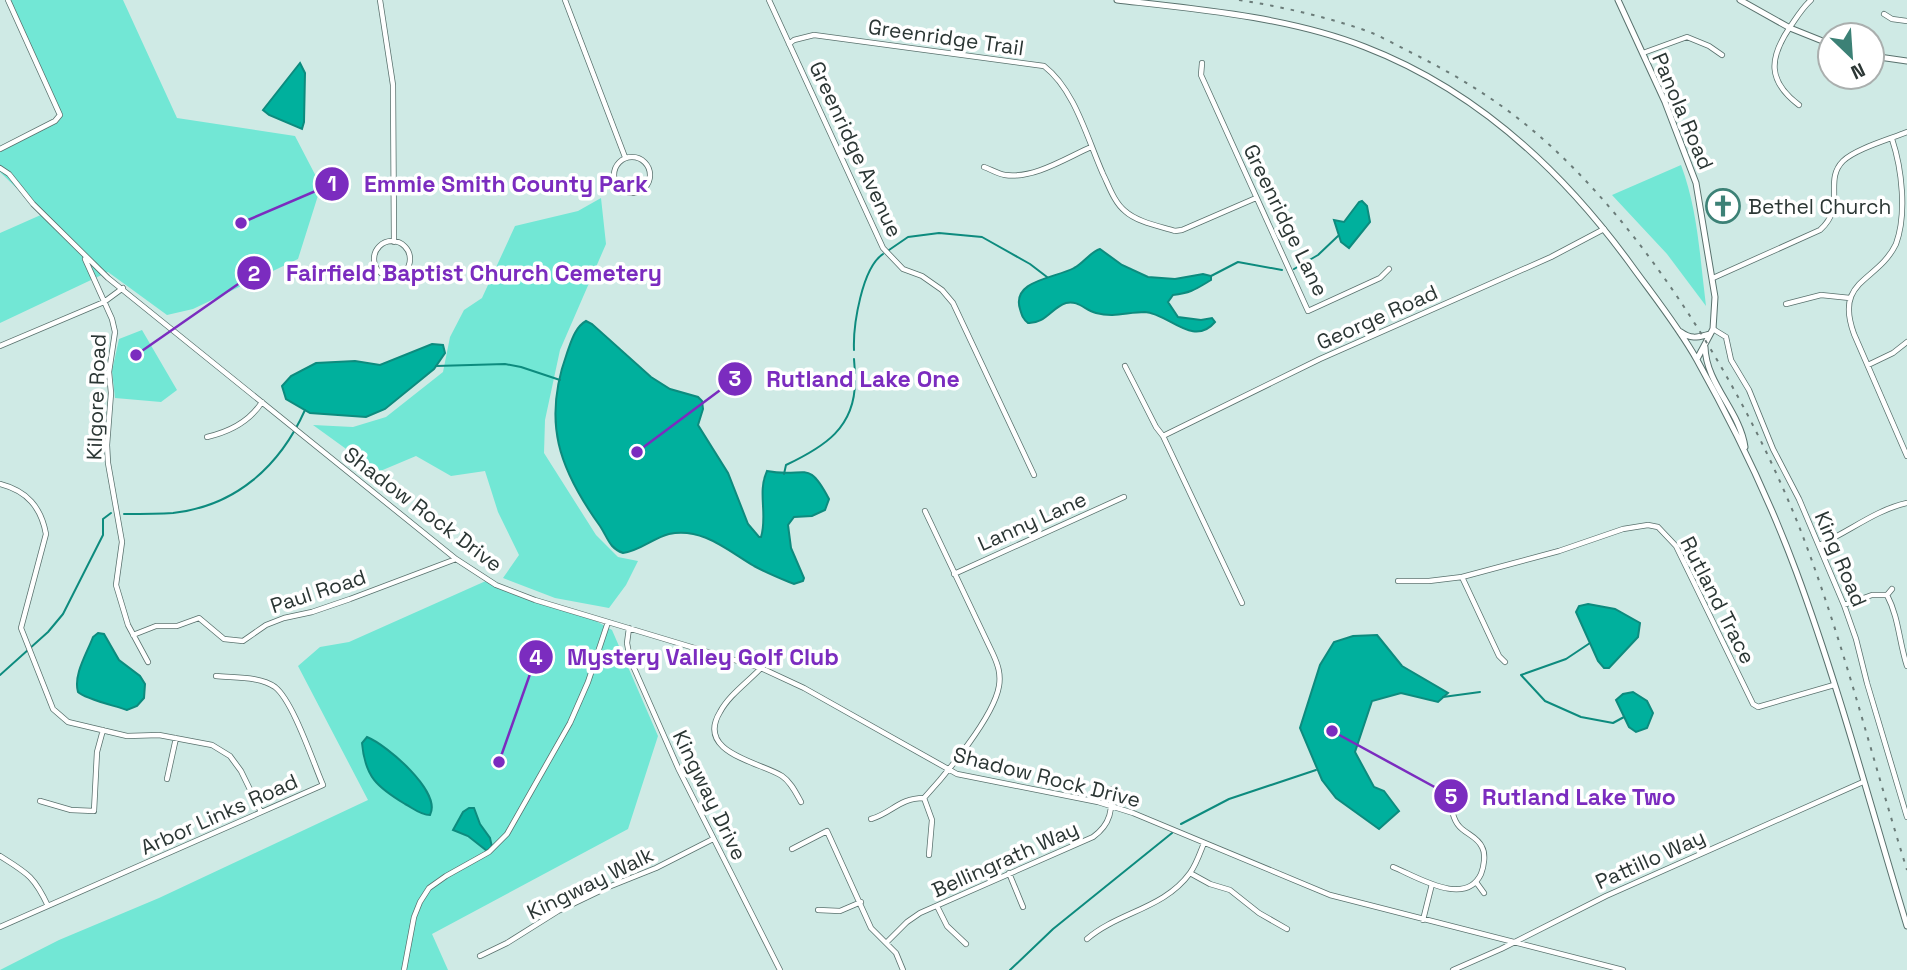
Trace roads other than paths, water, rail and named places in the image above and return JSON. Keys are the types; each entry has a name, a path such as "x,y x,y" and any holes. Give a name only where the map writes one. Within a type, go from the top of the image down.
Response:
{"main road":[{"path":"1117,0 1297,26 1348,40 1384,55 1441,84 1491,117 1553,170 1605,229 1697,359 1772,510 1797,574 1907,926"},
{"name":"Panola Road","path":"1618,0 1682,141 1696,183 1715,297 1712,331 1697,359"},
{"path":"1740,0 1790,28 1816,38"},
{"path":"1886,58 1907,61"},
{"path":"1678,330 1689,338 1712,331"},
{"path":"1705,346 1706,363 1744,437 1746,454"}],"street":[{"path":"0,149 55,121 60,115 8,0"},
{"path":"380,0 393,85 394,242"},
{"path":"565,0 625,157"},
{"name":"Greenridge Avenue","path":"769,0 883,248 903,269 922,275 942,290 953,303 1034,475"},
{"path":"1799,105 1783,92 1774,65 1779,46 1801,9 1811,0"},
{"path":"1884,14 1892,19 1907,21"},
{"name":"Greenridge Trail","path":"789,44 814,35 1044,66 1056,75 1076,111 1112,194 1124,210 1175,231 1256,198"},
{"path":"1643,53 1687,37 1722,55"},
{"name":"Greenridge Lane","path":"1202,63 1201,75 1308,311 1380,278 1389,269"},
{"path":"1713,278 1820,230 1834,211 1835,177 1840,164 1850,156 1907,132"},
{"path":"1892,139 1902,172 1902,230 1891,254 1862,281 1850,298 1848,317 1907,456"},
{"path":"984,167 1004,175 1018,175 1036,171 1091,147"},
{"path":"625,157 642,160 649,170 650,183 636,193 622,191 614,179 614,171 625,157"},
{"name":"Shadow Rock Drive","path":"0,168 9,174 33,204 84,257 456,559 496,585 535,600 761,668 804,688 949,771 1007,786 1083,798 1133,813 1330,895 1623,970"},
{"name":"George Road","path":"1163,436 1320,359 1551,257 1605,229"},
{"path":"394,242 407,250 410,262 399,276 388,277 378,271 374,259 378,248 394,242"},
{"name":"Kilgore Road","path":"84,257 115,332 109,372 111,393 107,445 122,542 116,585 122,609 148,662"},
{"path":"0,346 104,302 123,288"},
{"path":"1786,304 1821,295 1850,298"},
{"name":"King Road","path":"1712,331 1727,337 1731,360 1749,390 1844,605 1907,817"},
{"path":"1868,365 1893,353 1907,342"},
{"path":"1125,366 1163,436 1242,603"},
{"path":"207,437 234,428 256,411 262,402"},
{"path":"0,484 29,497 40,515 46,534 21,628 53,709 68,722 127,736 159,735 212,745 230,756 241,771 261,812"},
{"name":"Lanny Lane","path":"954,574 1124,497"},
{"path":"1819,545 1854,528 1880,511 1907,503"},
{"path":"871,819 908,799 924,798 949,771 992,704 1000,677 999,666 925,511"},
{"name":"Rutland Trace","path":"1398,581 1462,577 1560,551 1623,529 1648,525 1658,527 1676,546 1753,704 1758,708 1833,685"},
{"name":"Paul Road","path":"133,635 156,626 177,626 198,618 224,639 243,641 266,625 284,618 312,612 456,559"},
{"path":"1462,577 1499,656 1505,662"},
{"path":"1887,596 1892,589"},
{"path":"1844,605 1865,596 1887,596"},
{"path":"1887,596 1896,614 1907,666"},
{"path":"404,970 414,917 420,902 429,888 489,852 507,834 570,723 588,682 608,622"},
{"name":"Kingway Drive","path":"629,628 627,643 630,659 713,839 780,970"},
{"path":"761,668 720,711 715,723 716,735 728,751 783,776 792,785 801,802"},
{"name":"Arbor Links Road","path":"0,927 323,785 286,699 274,686 256,679 216,676"},
{"path":"40,801 71,810 94,811 97,752 103,730"},
{"path":"167,779 176,738"},
{"name":"Pattillo Way","path":"1452,970 1628,886 1863,782"},
{"path":"1110,789 1113,809"},
{"path":"924,798 932,820 929,855"},
{"path":"1393,867 1449,890 1460,889 1476,882 1483,869 1483,849 1475,838 1458,825 1450,799"},
{"name":"Bellingrath Way","path":"886,943 906,922 937,906 1093,837 1103,828 1113,809"},
{"path":"792,849 827,831 871,928 900,960 903,970"},
{"name":"Kingway Walk","path":"481,956 558,911 606,887 656,868 713,839"},
{"path":"1087,939 1118,918 1158,901 1171,892 1190,873 1204,843"},
{"path":"0,856 29,874 37,883 48,906"},
{"path":"1009,873 1023,907"},
{"path":"1190,873 1210,884 1230,890 1259,913 1287,929"},
{"path":"1476,882 1484,893"},
{"path":"1423,919 1432,884"},
{"path":"818,909 839,911 861,902"},
{"path":"937,906 947,926 966,944"}],"waterway":[{"path":"889,250 908,237 939,233 982,237 1030,264 1047,277"},
{"path":"1294,269 1318,255 1338,236"},
{"path":"854,350 857,312 864,284 869,271 883,254"},
{"path":"1211,276 1238,262 1282,270"},
{"path":"854,359 855,373"},
{"path":"436,366 505,364 560,380"},
{"path":"784,474 786,465 813,451 835,434 850,411 855,381"},
{"path":"124,514 173,513 196,509 236,492 253,480 283,449 305,410"},
{"path":"0,675 48,632 63,614 103,535 103,519 111,513"},
{"path":"1590,643 1566,659 1521,675 1545,701 1581,717 1613,723 1624,717"},
{"path":"1443,697 1480,692"},
{"path":"1181,824 1229,799 1316,770"},
{"path":"1010,970 1053,929 1172,833"}],"railway":[{"path":"1239,0 1305,13 1370,32 1473,87 1530,128 1573,167 1614,212 1653,262 1723,370 1780,481 1817,575 1907,870"}],"place":[{"name":"Bethel Church","path":"1723,206"},
{"name":"Emmie Smith County Park","path":"241,223"},
{"name":"Fairfield Baptist Church Cemetery","path":"136,355"},
{"name":"Rutland Lake One","path":"637,452"},
{"name":"Rutland Lake Two","path":"1332,731"},
{"name":"Mystery Valley Golf Club","path":"499,762"}]}
